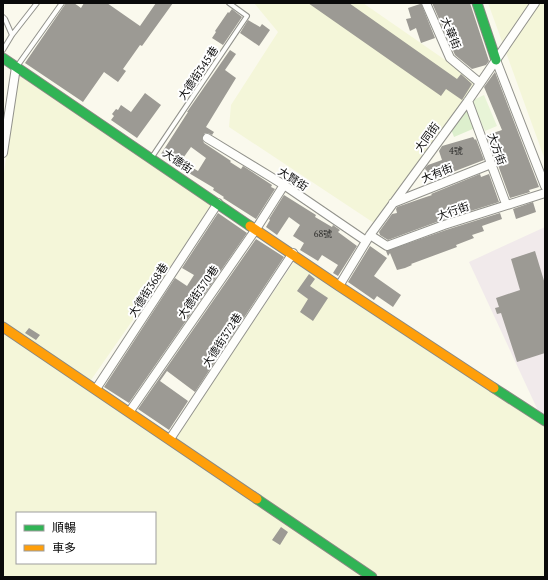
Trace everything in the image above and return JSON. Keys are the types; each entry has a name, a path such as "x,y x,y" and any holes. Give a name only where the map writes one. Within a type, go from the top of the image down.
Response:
{"street":[{"name":"大華街","path":"426,3 450,58 480,83"},
{"path":"477,3 496,60 545,186"},
{"name":"大同街","path":"339,286 368,238 468,101 535,3"},
{"name":"大德街","path":"3,58 293,253 339,286 545,421"},
{"path":"3,153 16,67"},
{"name":"大方街","path":"468,101 506,204"},
{"name":"大賢街","path":"206,138 368,238"},
{"name":"大有街","path":"393,203 491,164"},
{"name":"大德街370巷","path":"130,411 256,229 284,185"},
{"name":"大行街","path":"368,238 387,246 506,204 545,193"},
{"name":"大德街368巷","path":"96,389 218,203"},
{"name":"大德街372巷","path":"170,439 293,253"},
{"path":"3,326 372,577"}],"lane":[{"path":"3,50 12,35 37,3"},
{"path":"16,67 62,3"},
{"name":"大德街345巷","path":"151,158 247,16 229,3"},
{"path":"3,17 12,35"}],"shaded area":[{"path":"545,227 545,413 540,415 469,262"}],"green space":[{"path":"254,3 363,3 477,82 374,223 229,127 231,105 278,32"},
{"path":"488,3 545,3 545,160"},
{"path":"17,74 213,205 91,380 3,322 3,181"},
{"path":"484,95 497,126 485,131 471,101"},
{"path":"467,107 475,128 454,137 451,129"},
{"path":"296,259 545,427 545,577 380,577 175,437"},
{"path":"3,330 366,577 3,577"}],"building":[{"path":"66,3 74,3 81,8 84,3 107,3 140,26 156,3 173,3 142,46 140,45 123,69 126,71 118,82 104,72 83,102 25,63"},
{"path":"308,3 349,3 457,79 461,74 472,84 462,100 446,89 441,96"},
{"path":"419,3 421,3 435,38 421,43 416,28 410,31 406,19 411,18 408,8 420,4"},
{"path":"432,3 470,3 489,61 486,65 472,69 455,55"},
{"path":"232,9 242,17 223,45 212,38 228,12 229,13"},
{"path":"248,20 260,27 262,24 270,30 259,46 240,33"},
{"path":"230,50 236,54 225,70 236,78 206,127 214,132 212,135 205,133 202,138 204,143 231,161 230,162 241,169 243,166 272,185 271,187 275,189 256,219 223,198 224,197 213,190 214,188 177,166 178,164 161,154 187,112","holes":["191,147 206,158 198,171 181,161"]},
{"path":"495,72 539,187 529,190 530,192 510,198 487,135 502,130 484,87"},
{"path":"145,93 161,105 137,138 111,120 114,116 112,114 116,109 118,110 121,105 131,112"},
{"path":"473,137 475,140 476,139 484,160 430,182 425,168 428,165 442,160 439,151 442,146"},
{"path":"480,174 481,177 489,174 499,202 442,220 388,240 380,235 379,232 392,214 397,213 397,207 432,195 431,194"},
{"path":"284,195 316,215 315,217 332,227 333,225 340,230 338,232 357,246 338,276 333,273 338,265 322,255 318,261 300,250 304,243 293,236 300,225 289,217 277,235 266,227 270,220 269,219"},
{"path":"533,202 536,212 516,219 513,209"},
{"path":"218,213 247,233 129,403 104,387 175,278 187,286 194,275 182,268"},
{"path":"500,213 502,219 482,226 484,231 472,235 474,238 456,245 457,247 411,264 412,265 405,268 397,270 390,253 388,256 386,251 446,230"},
{"path":"256,239 284,257 195,392 167,371 160,381 188,401 169,430 138,409"},
{"path":"370,246 387,258 374,276 401,295 393,307 377,296 374,300 348,282"},
{"path":"535,251 545,284 545,353 517,362 501,313 497,314 495,308 499,307 496,298 520,290 511,259"},
{"path":"309,274 315,279 310,286 328,298 313,321 300,312 308,299 297,291"},
{"path":"29,328 40,335 36,340 25,333"},
{"path":"281,527 288,532 280,545 272,540"}],"traffic: fast":[{"path":"477,3 496,60"},
{"path":"3,58 250,226"},
{"path":"494,388 545,421"},
{"path":"257,499 372,577"}],"traffic: slow":[{"path":"250,226 494,388"},
{"path":"3,327 257,499"}]}
